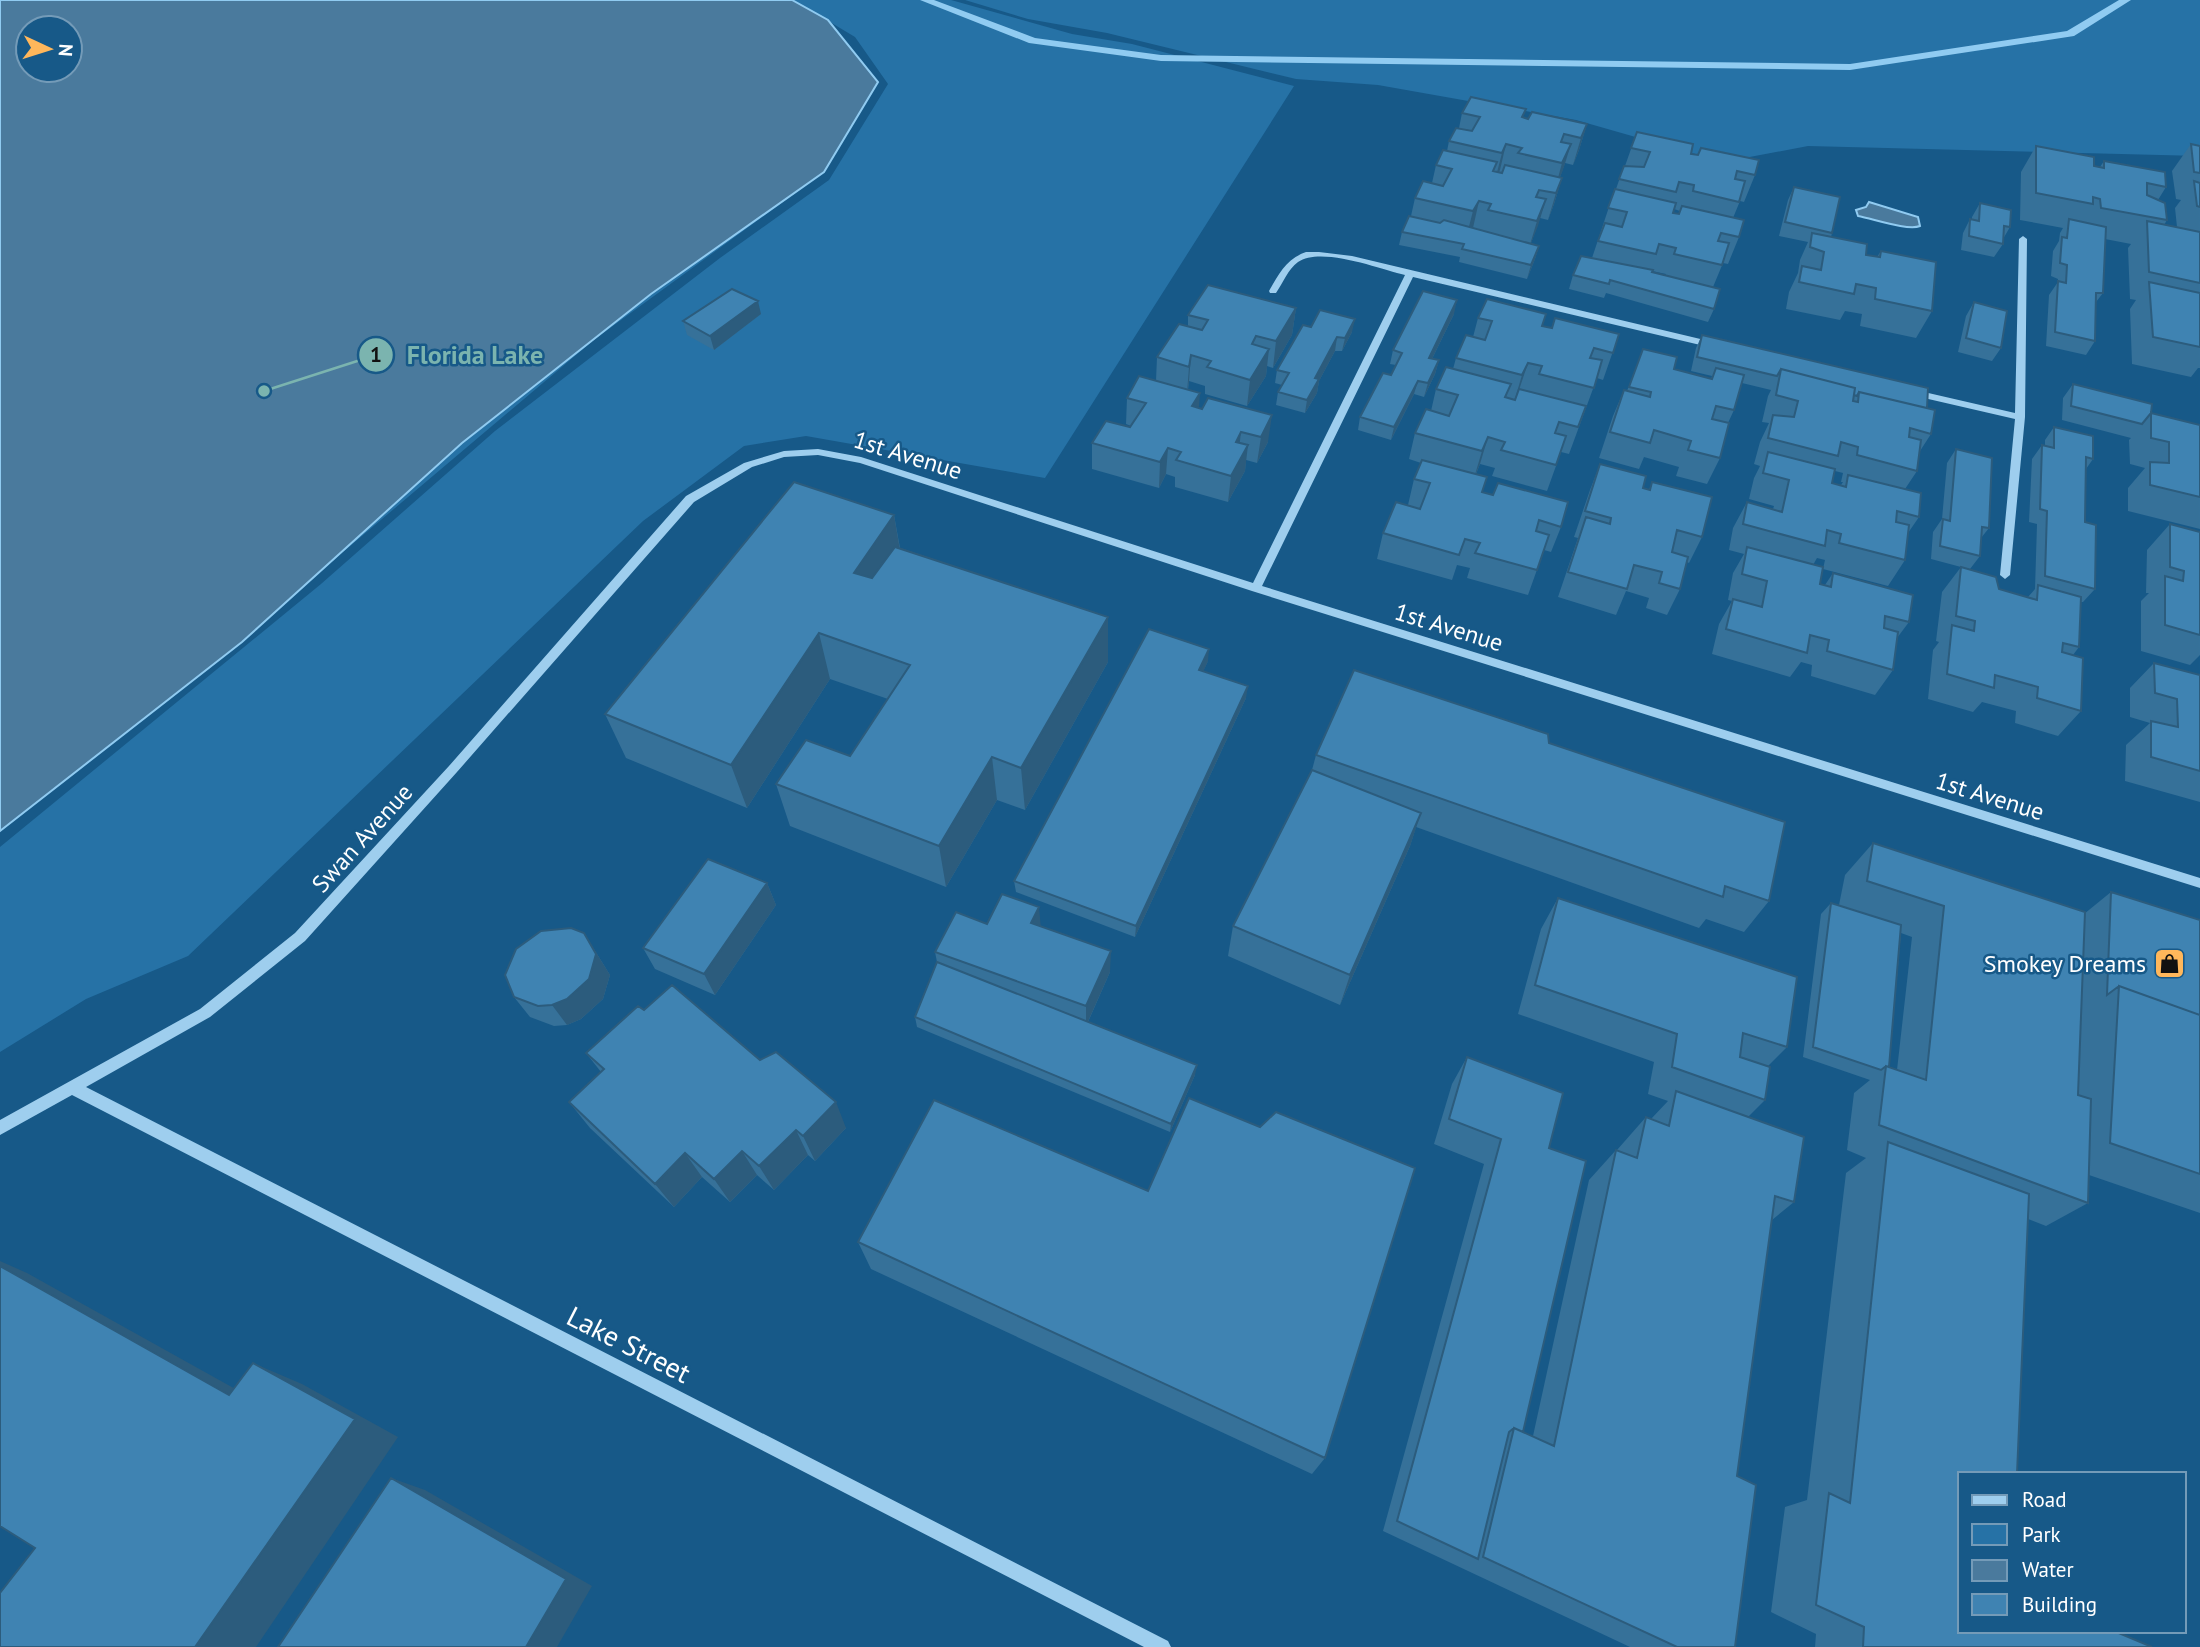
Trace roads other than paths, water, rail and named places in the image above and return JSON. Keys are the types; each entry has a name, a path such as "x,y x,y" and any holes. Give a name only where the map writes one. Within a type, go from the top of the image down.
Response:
{"street":[{"path":"2005,575 2020,417 2022,239"},
{"path":"1273,291 1292,262 1307,255 1331,256 1721,347"},
{"path":"1256,589 1410,274"},
{"path":"1898,389 2020,417"},
{"name":"1st Avenue","path":"690,499 748,465 784,454 818,452 861,460 1256,589 2200,883"},
{"name":"Swan Avenue","path":"0,1128 205,1013 300,937 453,769 690,499"},
{"name":"Lake Street","path":"71,1087 1162,1647"}],"water":[{"path":"0,0 792,0 828,20 878,82 824,172 651,294 462,443 242,642 0,831"},
{"path":"1869,202 1918,217 1920,226 1899,226 1858,216 1856,210 1866,207"}],"waterway":[{"path":"925,0 1033,41 1161,58 1850,67 2070,34 2126,0"}],"place":[{"name":"Florida Lake","path":"264,391"},
{"name":"Smokey Dreams","path":"2169,963"}]}
